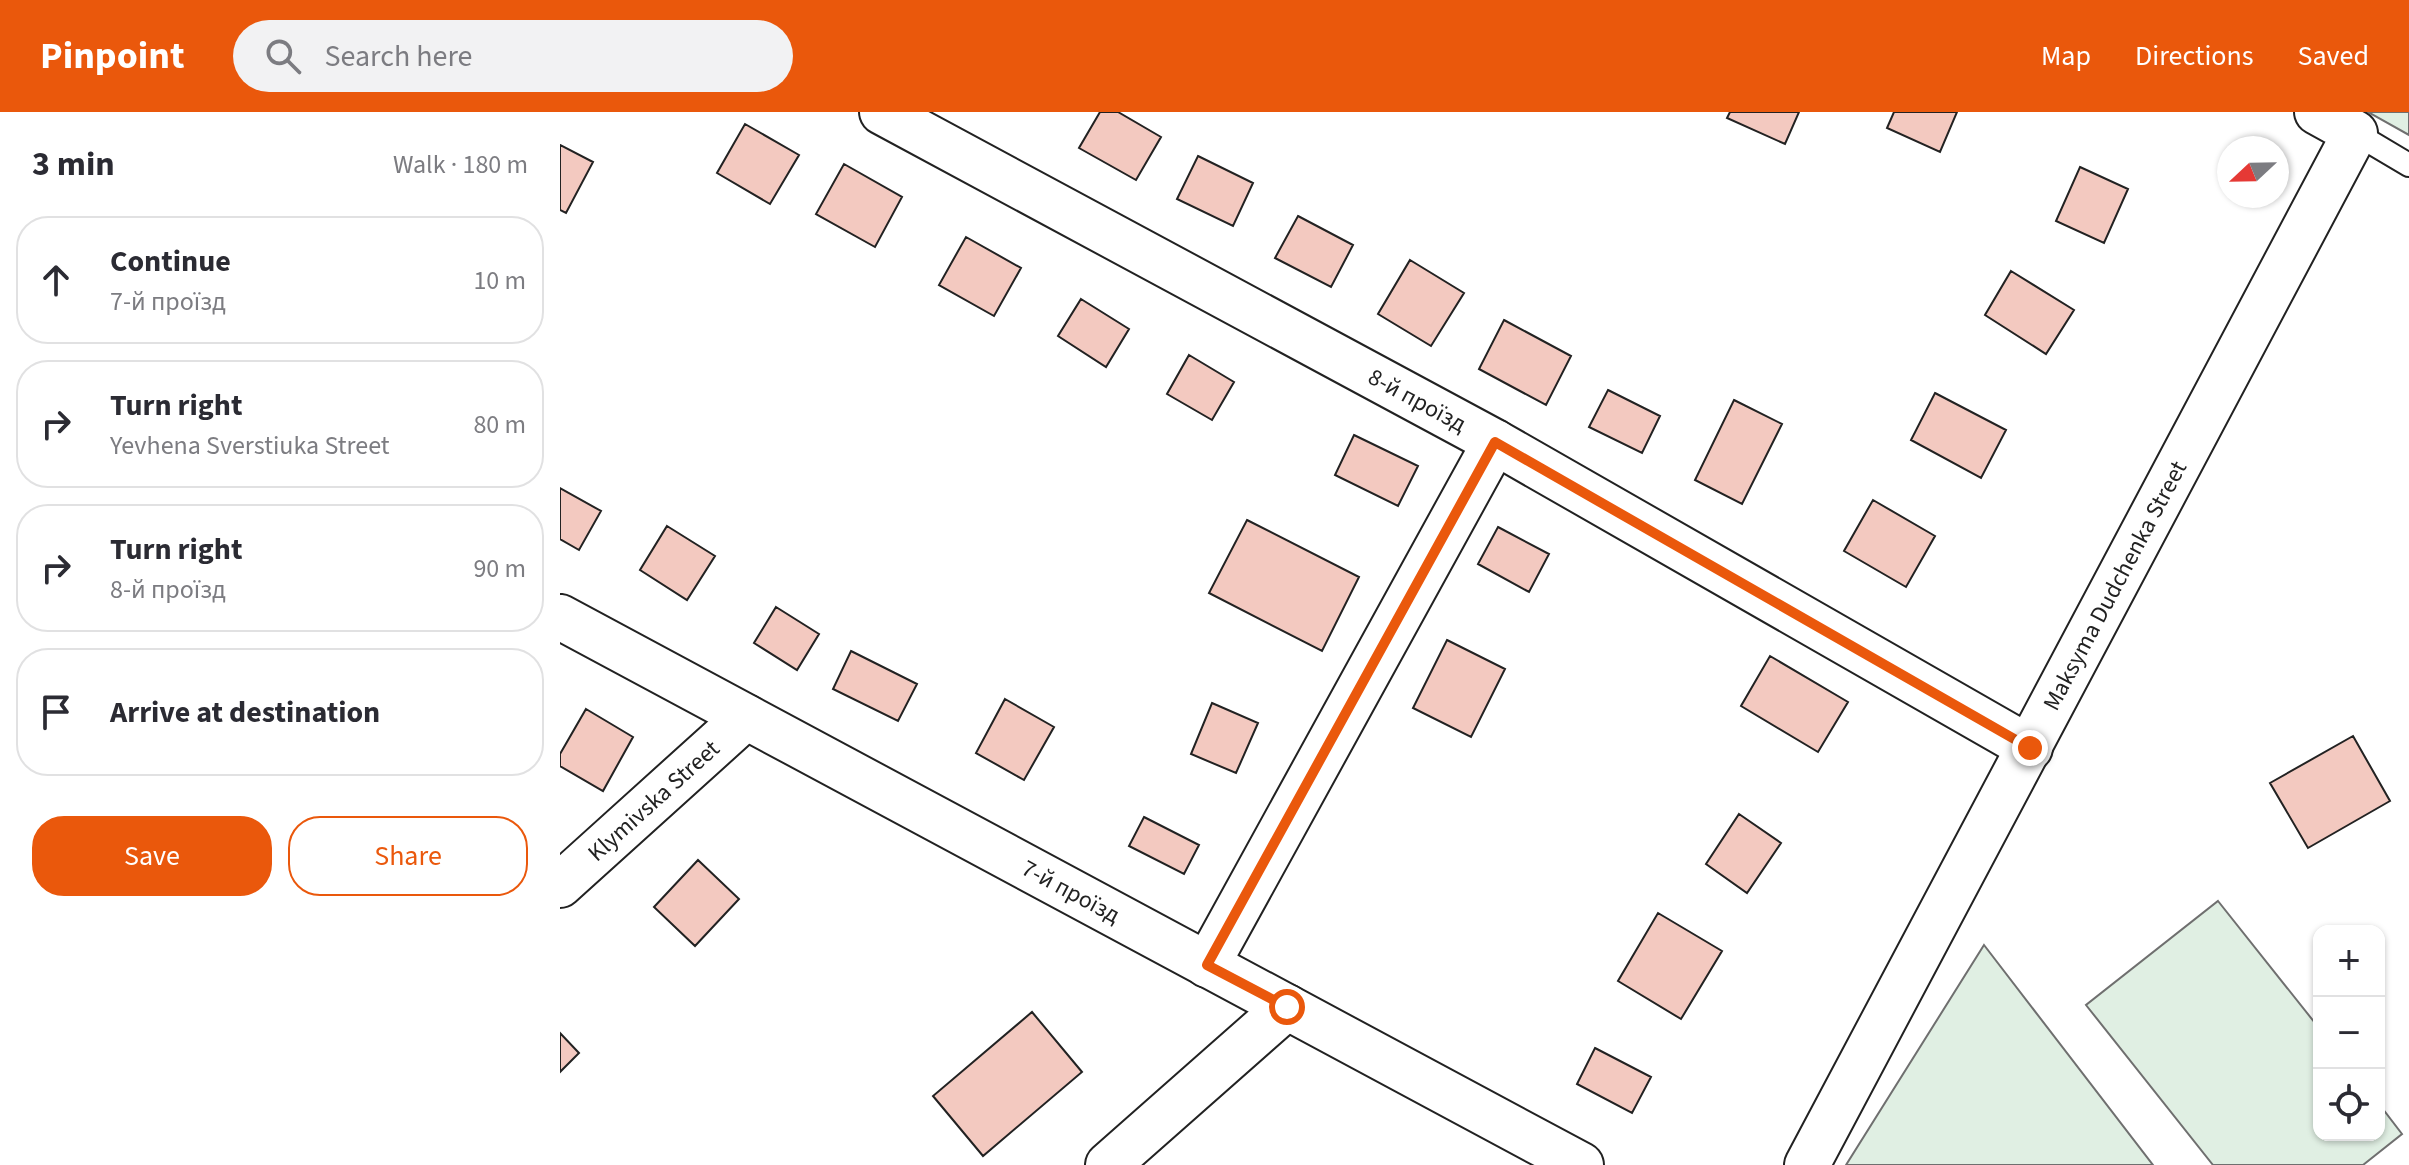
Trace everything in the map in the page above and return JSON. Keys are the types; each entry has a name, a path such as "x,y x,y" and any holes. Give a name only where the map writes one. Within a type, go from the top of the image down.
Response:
{"street":[{"name":"8-й проїзд","path":"882,112 1495,442 2030,748"},
{"path":"2317,112 2355,133"},
{"name":"Maksyma Dudchenka Street","path":"1807,1165 2355,133"},
{"path":"1207,965 1495,442"},
{"name":"7-й проїзд","path":"560,617 1581,1165"},
{"name":"Klymivska Street","path":"560,885 746,717"},
{"path":"1108,1165 1287,1007"}],"lane":[{"path":"2355,133 2409,165"}],"green space":[{"path":"2368,112 2409,112 2409,135"},
{"path":"2218,901 2313,1020 2313,1141 2385,1141 2385,1112 2402,1134 2363,1165 2213,1165 2086,1005"},
{"path":"1984,945 2153,1165 1846,1165"}],"building":[{"path":"1100,112 1118,112 1161,137 1136,180 1079,148"},
{"path":"1730,112 1799,112 1785,144 1727,118"},
{"path":"1894,112 1957,112 1940,152 1887,128"},
{"path":"745,124 799,155 770,204 717,173"},
{"path":"560,145 593,162 566,213 560,210"},
{"path":"1198,156 1253,183 1233,226 1177,199"},
{"path":"844,164 902,197 875,247 816,214"},
{"path":"2080,167 2128,189 2104,243 2056,221"},
{"path":"1298,216 1353,245 1331,287 1275,258"},
{"path":"966,237 1021,268 994,316 939,285"},
{"path":"1410,260 1464,293 1431,346 1378,314"},
{"path":"2011,271 2074,310 2046,354 1985,315"},
{"path":"1081,299 1129,329 1106,367 1058,336"},
{"path":"1504,320 1571,356 1546,405 1479,369"},
{"path":"1189,355 1234,382 1212,420 1167,394"},
{"path":"1608,390 1660,416 1642,453 1589,427"},
{"path":"1935,393 2006,430 1981,478 1911,440"},
{"path":"1734,400 1782,424 1742,504 1695,480"},
{"path":"1354,435 1418,466 1398,506 1335,475"},
{"path":"560,488 601,511 579,550 560,539"},
{"path":"1873,500 1935,536 1906,587 1844,551"},
{"path":"1247,520 1359,577 1322,651 1209,593"},
{"path":"667,526 715,556 687,600 640,570"},
{"path":"1498,527 1549,554 1529,592 1478,564"},
{"path":"776,607 819,634 797,670 754,643"},
{"path":"1447,640 1505,669 1471,737 1413,708"},
{"path":"851,651 917,684 898,721 833,689"},
{"path":"1770,656 1848,702 1818,752 1741,706"},
{"path":"1005,699 1054,727 1024,780 976,753"},
{"path":"1212,703 1258,723 1236,773 1191,754"},
{"path":"586,709 633,737 603,791 560,766 560,754"},
{"path":"2353,736 2390,801 2308,848 2270,783"},
{"path":"1739,814 1781,843 1747,893 1706,864"},
{"path":"1144,817 1199,845 1184,874 1129,846"},
{"path":"698,860 739,899 695,946 654,907"},
{"path":"1658,913 1722,951 1681,1019 1618,981"},
{"path":"1032,1012 1082,1072 983,1156 933,1096"},
{"path":"560,1033 579,1053 560,1072"},
{"path":"1595,1048 1651,1077 1632,1113 1577,1084"}],"route":[{"path":"1287,1007 1207,965 1495,442 2030,748"}]}
